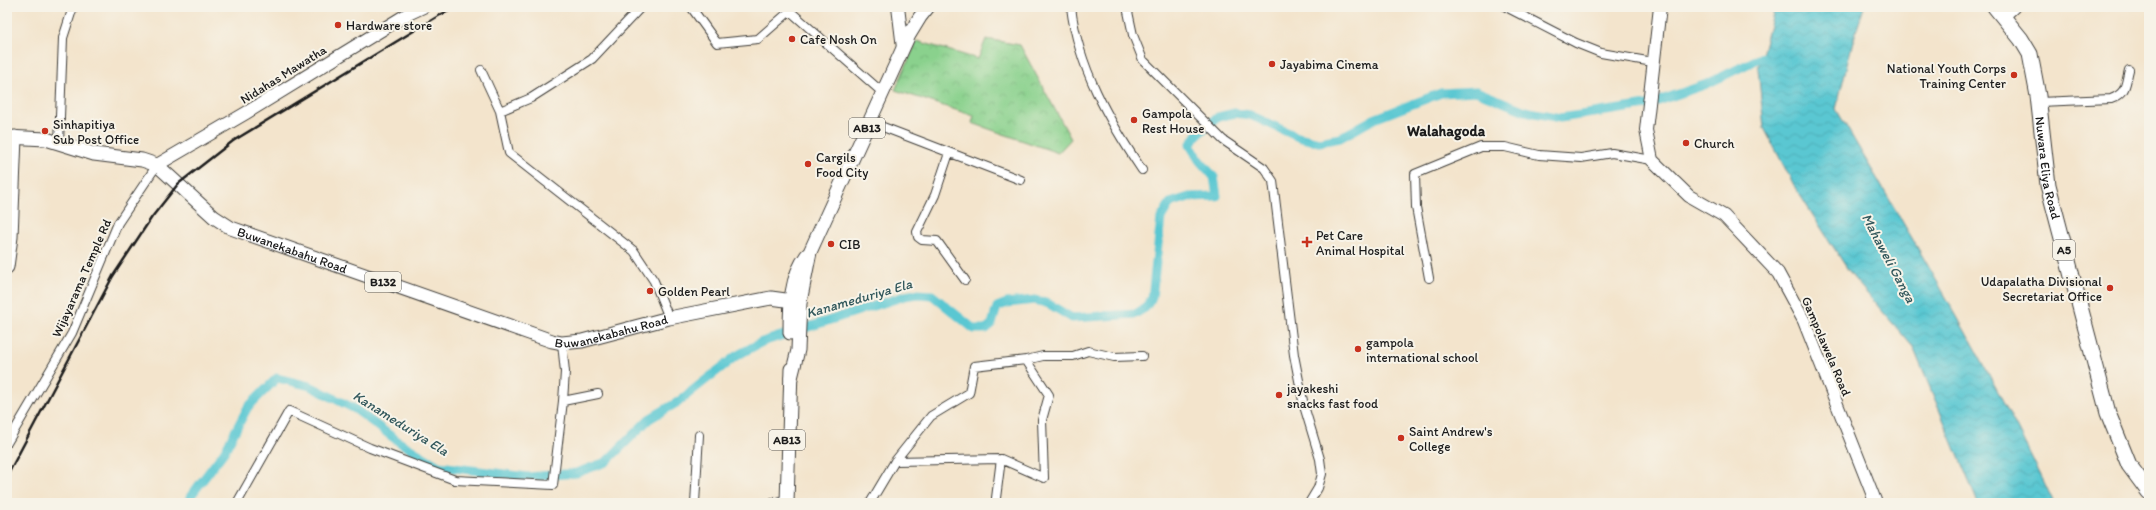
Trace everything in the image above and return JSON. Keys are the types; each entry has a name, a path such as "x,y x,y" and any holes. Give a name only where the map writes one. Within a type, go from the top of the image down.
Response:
{"highway":[{"name":"Nuwara Eliya Road","path":"2004,10 2030,54 2039,102 2048,185 2108,413 2129,465 2149,492"}],"main road":[{"name":"AB13","path":"787,501 788,431 799,266 810,252 903,48 920,17 928,7"},
{"name":"Buwanekabahu Road","path":"11,137 46,139 94,154 142,160 157,165 214,217 231,228 562,343 582,341 669,318 771,298 781,292 796,302"},
{"name":"B132","path":"7,267 11,237 11,137"}],"street":[{"path":"59,143 63,38 73,7"},
{"name":"Nidahas Mawatha","path":"157,165 246,113 406,15 423,7"},
{"path":"500,111 531,98 592,59 641,7"},
{"path":"692,7 717,43 758,39 790,11 883,93"},
{"path":"898,7 903,48"},
{"path":"1070,7 1073,28 1091,79 1116,131 1142,170"},
{"path":"1127,7 1133,35 1143,60 1204,119 1220,137 1264,168 1273,181 1294,355 1304,406 1320,459 1322,474 1318,488 1309,503"},
{"path":"1506,7 1576,43 1601,53 1653,62"},
{"path":"1429,278 1416,207 1415,174 1481,147 1505,147 1539,155 1581,158 1612,153 1652,160 1646,130 1660,7"},
{"path":"481,70 500,111 509,153 634,251 654,281 669,318"},
{"path":"2039,102 2111,99 2120,96 2124,90 2129,70"},
{"path":"870,122 1021,180"},
{"path":"949,153 935,195 917,232 918,237 922,240 937,241 966,280"},
{"name":"Gampolawela Road","path":"1652,160 1688,196 1724,216 1778,273 1804,321 1876,503"},
{"name":"Wijayarama Temple Rd","path":"7,443 72,333 118,223 157,165"},
{"path":"237,503 289,411 353,441 455,480 554,485 566,372 562,343"},
{"path":"870,503 895,461 931,416 969,393 974,366 1026,360 1043,356 1073,356 1088,351 1114,357 1142,356"},
{"path":"895,461 1001,459 1044,478 1042,420 1050,395 1026,360"},
{"path":"563,401 598,394"},
{"path":"695,503 699,435"},
{"path":"996,498 1001,459"},
{"path":"772,503 787,501"}],"green space":[{"path":"986,39 1020,45 1071,139 1058,153 972,123 974,116 895,90 917,41 978,59"}],"water":[{"name":"Mahaweli Ganga","path":"1775,7 1864,7 1852,45 1836,109 1950,303 2004,402 2054,503 1978,503 1913,347 1852,276 1796,189 1764,128 1758,69"}],"waterway":[{"name":"Kanameduriya Ela","path":"189,503 190,497 224,452 248,407 277,378 310,386 355,409 399,442 439,466 528,477 576,473 606,462 649,419 678,402 736,356 762,342 905,296 916,294 932,295 974,329 986,329 992,324 997,307 1007,303 1035,300 1049,304 1072,318 1135,314 1145,308 1152,298 1161,218 1170,203 1189,197 1217,196 1214,177 1199,160 1190,145 1197,135 1218,117 1235,113 1250,115 1298,137 1319,142 1340,138 1374,119 1441,93 1476,91 1525,111 1560,118 1647,105 1707,84 1762,57"}],"railway":[{"path":"7,476 113,276 152,217 178,184 233,141 440,15 457,7"}],"place":[{"name":"Hardware store","path":"338,25"},
{"name":"Cafe Nosh On","path":"792,39"},
{"name":"Jayabima Cinema","path":"1272,64"},
{"name":"National Youth Corps Training Center","path":"2014,75"},
{"name":"Gampola Rest House","path":"1134,120"},
{"name":"Sinhapitiya Sub Post Office","path":"45,131"},
{"name":"Church","path":"1686,143"},
{"name":"Cargils Food City","path":"808,164"},
{"name":"Pet Care Animal Hospital","path":"1307,242"},
{"name":"CIB","path":"831,244"},
{"name":"Udapalatha Divisional Secretariat Office","path":"2110,288"},
{"name":"Golden Pearl","path":"650,291"},
{"name":"gampola international school","path":"1358,349"},
{"name":"jayakeshi snacks fast food","path":"1279,395"},
{"name":"Saint Andrew's College","path":"1401,438"}],"district":[{"name":"Walahagoda","path":"1446,131"}]}
